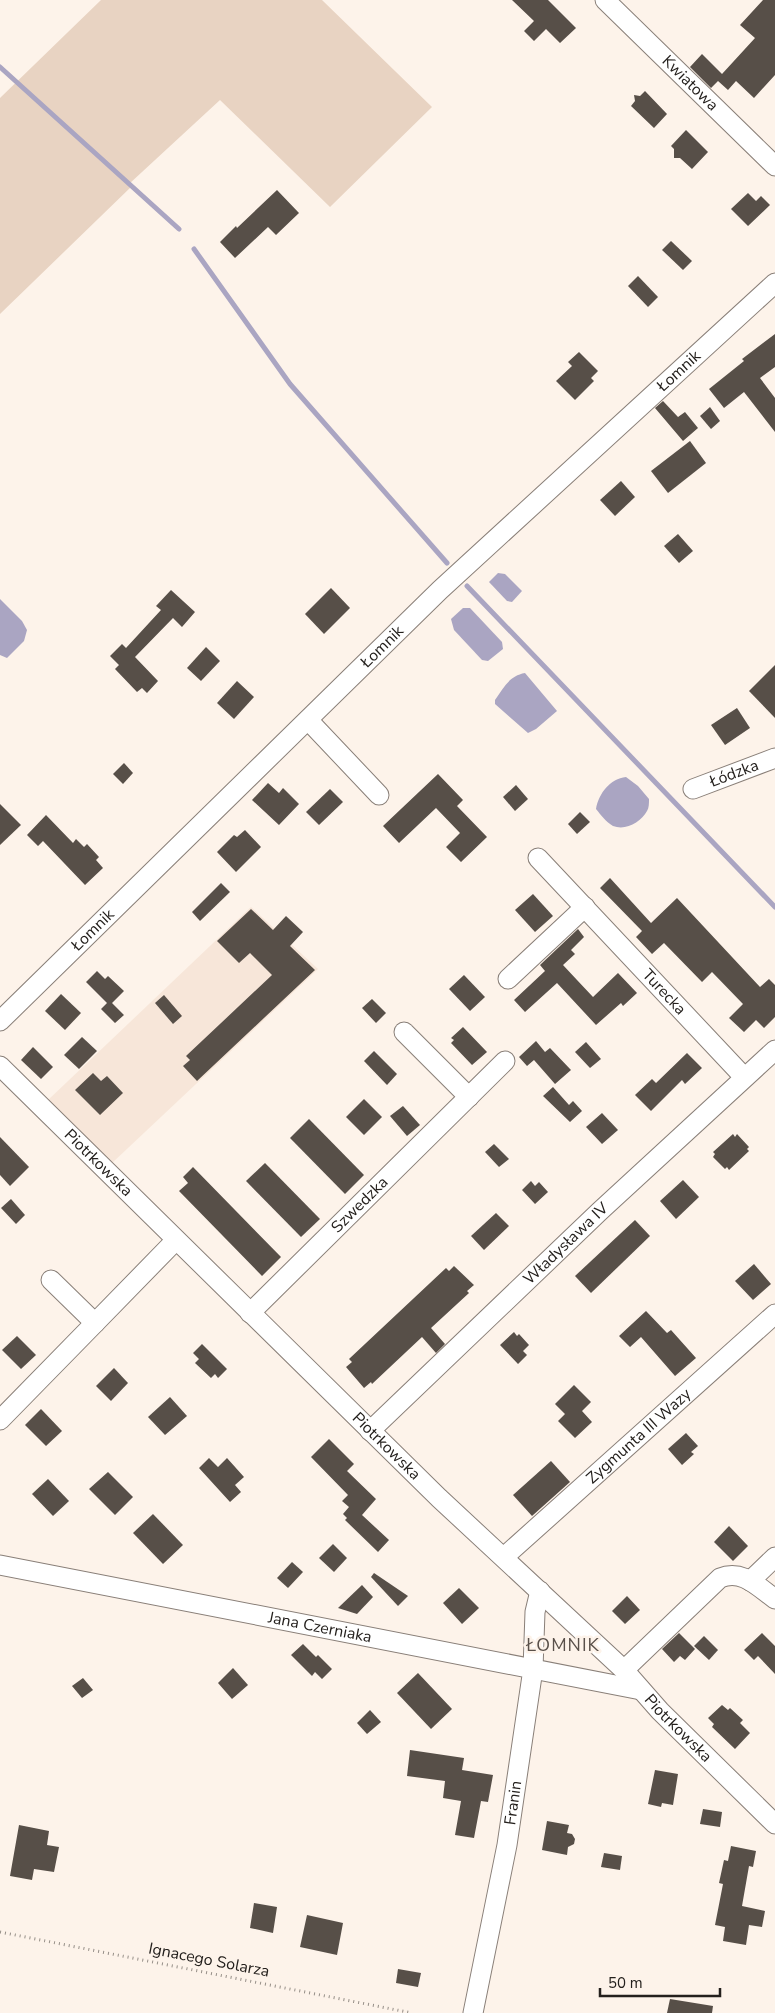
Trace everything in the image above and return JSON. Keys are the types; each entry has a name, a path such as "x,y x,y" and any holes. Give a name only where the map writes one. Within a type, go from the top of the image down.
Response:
{"street":[{"name":"Kwiatowa","path":"605,0 775,166"},
{"name":"Łomnik","path":"0,1021 440,590 775,283"},
{"path":"308,720 380,795"},
{"name":"Łódzka","path":"693,789 775,758"},
{"name":"Turecka","path":"538,858 744,1077"},
{"path":"508,979 585,907"},
{"path":"404,1032 469,1096"},
{"name":"Władysława IV","path":"370,1430 600,1211 770,1054"},
{"name":"Szwedzka","path":"250,1313 505,1061"},
{"name":"Piotrkowska","path":"2,1071 439,1498 624,1670 641,1690 775,1824"},
{"path":"0,1420 176,1240"},
{"path":"51,1280 95,1323"},
{"name":"Zygmunta III Wazy","path":"504,1557 775,1314"},
{"path":"750,1581 775,1557"},
{"name":"Jana Czerniaka","path":"0,1565 641,1690"},
{"path":"624,1670 720,1578 729,1574 743,1576 775,1599"},
{"name":"Franin","path":"473,2013 507,1845 533,1669 535,1612 540,1591"}],"path":[{"name":"Ignacego Solarza","path":"0,1932 412,2013"}],"shaded area":[{"path":"101,0 322,0 432,107 330,207 220,100 129,184 131,187 0,314 0,98"},
{"path":"498,573 505,574 522,591 512,602 507,601 489,582"},
{"path":"0,599 22,621 27,630 24,641 7,658 0,655"},
{"path":"463,608 470,608 502,642 503,649 488,661 482,660 454,630 451,619"},
{"path":"525,673 557,711 536,729 528,733 495,704 495,700 507,683 519,674"},
{"path":"626,777 638,786 649,799 649,807 637,822 623,827 613,826 596,809 597,803 610,784"},
{"path":"251,907 318,969 111,1164 47,1101"}],"building":[{"path":"512,0 548,0 576,28 560,43 546,29 534,41 524,31 534,21"},
{"path":"763,0 775,0 775,75 754,98 736,81 728,90 718,81 711,88 690,67 702,54 722,74 755,38 740,25"},
{"path":"645,91 667,114 654,128 631,106 635,101 634,95 640,96"},
{"path":"686,130 708,152 692,169 680,158 674,158 674,149 671,146"},
{"path":"277,190 299,213 276,235 268,227 235,258 220,242"},
{"path":"748,193 756,201 761,196 770,205 748,226 731,209"},
{"path":"671,241 692,261 683,270 662,250"},
{"path":"638,276 658,297 648,307 628,286"},
{"path":"775,334 775,367 760,378 775,398 775,432 744,392 724,408 709,389 744,361 742,359"},
{"path":"579,352 598,371 591,378 594,381 575,400 556,381 572,366 568,362"},
{"path":"663,401 678,417 685,412 698,428 683,441 655,408"},
{"path":"710,407 720,421 711,429 700,416"},
{"path":"690,441 706,463 668,493 651,471"},
{"path":"621,481 635,497 615,516 600,500"},
{"path":"678,534 693,551 679,563 664,546"},
{"path":"331,588 350,608 324,634 305,614"},
{"path":"171,590 195,612 182,627 173,618 135,657 158,681 147,693 142,688 137,692 115,669 119,665 110,656 122,644 126,648 161,610 156,606"},
{"path":"206,647 220,661 201,681 187,668"},
{"path":"775,665 775,718 749,691"},
{"path":"237,681 254,697 234,719 217,703"},
{"path":"737,708 750,728 725,745 711,725"},
{"path":"124,763 133,773 123,784 113,774"},
{"path":"438,774 463,800 457,806 487,837 461,862 446,847 460,833 436,808 399,843 383,826"},
{"path":"268,783 279,793 283,788 299,804 279,825 252,800"},
{"path":"516,785 528,799 515,811 503,797"},
{"path":"330,789 343,802 319,825 306,812"},
{"path":"0,804 21,825 0,845"},
{"path":"580,812 590,822 577,834 568,824"},
{"path":"46,815 73,843 76,839 84,847 87,844 99,857 96,860 103,868 85,885 43,841 38,846 27,835"},
{"path":"245,830 261,847 236,872 217,852 234,835 237,837"},
{"path":"610,878 651,923 677,898 760,987 769,979 775,985 775,1017 764,1028 756,1020 744,1032 729,1018 743,1004 712,972 702,982 664,943 652,954 636,937 642,931 600,888"},
{"path":"221,883 230,892 200,921 192,912"},
{"path":"533,894 553,916 535,932 515,910"},
{"path":"251,909 273,930 286,916 303,932 290,946 315,970 197,1081 183,1066 190,1060 186,1056 272,975 250,953 239,963 217,941"},
{"path":"578,929 584,937 571,950 575,954 563,965 593,997 618,973 637,993 623,1006 621,1003 596,1025 557,983 525,1012 514,1000 545,971 540,965"},
{"path":"97,971 105,979 108,976 124,991 112,1003 124,1015 115,1023 101,1009 107,1003 86,982"},
{"path":"464,975 485,997 470,1011 449,989"},
{"path":"61,994 81,1013 65,1030 45,1011"},
{"path":"164,995 182,1016 173,1024 155,1003"},
{"path":"372,999 386,1013 376,1023 362,1008"},
{"path":"463,1027 487,1052 472,1065 451,1043 454,1040 451,1038"},
{"path":"82,1037 97,1051 79,1069 64,1055"},
{"path":"536,1041 545,1052 550,1048 571,1070 555,1084 534,1060 527,1066 519,1057"},
{"path":"586,1042 601,1059 590,1068 575,1052"},
{"path":"33,1047 53,1067 41,1079 21,1060"},
{"path":"374,1051 397,1074 387,1085 364,1061"},
{"path":"687,1053 702,1068 685,1084 682,1080 651,1111 635,1095 652,1079 656,1083"},
{"path":"93,1073 101,1081 107,1076 123,1093 100,1115 75,1090"},
{"path":"553,1087 569,1105 573,1101 582,1111 570,1122 543,1096"},
{"path":"364,1099 382,1117 364,1135 346,1117"},
{"path":"403,1106 420,1125 407,1136 390,1116"},
{"path":"602,1113 618,1130 602,1144 586,1127"},
{"path":"309,1119 364,1175 345,1194 290,1138"},
{"path":"733,1134 735,1137 737,1134 749,1147 747,1149 749,1151 729,1170 727,1167 725,1169 713,1157 715,1154 713,1152"},
{"path":"0,1137 29,1167 10,1186 0,1175"},
{"path":"494,1144 509,1159 499,1167 485,1152"},
{"path":"265,1163 320,1219 301,1237 246,1181"},
{"path":"193,1167 281,1257 262,1276 179,1191 188,1183 183,1177"},
{"path":"683,1180 699,1197 676,1219 660,1201"},
{"path":"531,1181 535,1186 539,1182 548,1192 535,1204 522,1190"},
{"path":"11,1199 25,1215 16,1224 1,1208"},
{"path":"496,1213 509,1226 484,1250 471,1236"},
{"path":"635,1220 650,1236 591,1293 575,1276"},
{"path":"754,1264 771,1284 753,1300 735,1281"},
{"path":"454,1266 474,1285 467,1291 469,1293 431,1328 445,1344 436,1353 422,1337 372,1384 371,1382 364,1388 346,1367 352,1362 349,1359 446,1268 449,1271"},
{"path":"646,1311 667,1333 671,1330 696,1358 675,1376 641,1337 630,1347 619,1336"},
{"path":"514,1332 517,1336 519,1334 529,1345 523,1351 527,1355 518,1364 500,1345"},
{"path":"17,1336 36,1355 21,1369 2,1350"},
{"path":"202,1344 227,1369 218,1378 215,1374 211,1378 195,1363 199,1359 193,1353"},
{"path":"114,1368 128,1383 111,1401 96,1386"},
{"path":"574,1385 591,1402 582,1411 592,1422 575,1438 558,1421 565,1414 555,1404"},
{"path":"170,1397 187,1416 165,1435 148,1417"},
{"path":"41,1409 62,1431 46,1446 25,1425"},
{"path":"686,1433 698,1446 691,1452 694,1454 682,1465 668,1449"},
{"path":"329,1439 354,1464 347,1471 376,1499 362,1515 389,1540 378,1552 345,1520 347,1518 343,1514 349,1507 342,1501 348,1495 311,1457"},
{"path":"209,1458 218,1467 227,1458 244,1477 235,1485 241,1492 230,1502 199,1468"},
{"path":"551,1461 570,1482 532,1516 513,1495"},
{"path":"108,1472 133,1497 115,1515 89,1489"},
{"path":"48,1479 69,1501 53,1516 32,1494"},
{"path":"153,1514 183,1545 163,1564 133,1533"},
{"path":"729,1526 748,1546 733,1561 714,1542"},
{"path":"333,1544 347,1558 334,1572 319,1558"},
{"path":"292,1562 303,1572 288,1588 277,1578"},
{"path":"374,1573 408,1596 398,1606 371,1577"},
{"path":"362,1585 373,1597 357,1614 338,1608"},
{"path":"459,1588 479,1608 462,1624 443,1603"},
{"path":"627,1596 640,1610 625,1624 612,1611"},
{"path":"679,1633 695,1649 685,1660 680,1656 674,1662 662,1649"},
{"path":"762,1633 775,1646 775,1674 758,1656 754,1660 744,1650"},
{"path":"704,1636 718,1650 709,1660 694,1646"},
{"path":"303,1644 332,1669 322,1679 315,1672 312,1676 291,1655"},
{"path":"233,1668 248,1685 232,1699 218,1683"},
{"path":"418,1673 452,1709 431,1729 397,1693"},
{"path":"83,1678 93,1690 82,1698 72,1686"},
{"path":"722,1705 728,1710 730,1708 743,1720 740,1723 750,1733 735,1749 712,1727 714,1724 708,1718"},
{"path":"370,1710 381,1722 367,1734 357,1723"},
{"path":"410,1750 464,1758 462,1770 493,1775 488,1802 481,1801 474,1838 455,1835 461,1801 443,1798 445,1781 407,1776"},
{"path":"655,1770 678,1774 673,1805 662,1803 661,1807 648,1804"},
{"path":"703,1809 722,1812 720,1827 700,1824"},
{"path":"547,1821 569,1825 567,1833 572,1834 575,1839 574,1844 568,1847 567,1855 542,1850"},
{"path":"19,1825 49,1831 47,1845 59,1847 54,1872 34,1869 32,1880 10,1876"},
{"path":"731,1846 756,1851 753,1867 749,1866 742,1906 765,1911 762,1927 749,1925 746,1945 723,1941 725,1927 715,1925 723,1884 719,1883 724,1860 728,1861"},
{"path":"604,1853 622,1856 620,1870 601,1867"},
{"path":"254,1903 277,1907 273,1933 250,1928"},
{"path":"307,1915 343,1923 337,1955 300,1947"},
{"path":"398,1969 421,1973 418,1987 396,1983"},
{"path":"670,1999 713,2006 712,2013 667,2013"}],"waterway":[{"path":"0,67 179,229"},
{"path":"194,249 290,384 447,563"},
{"path":"467,586 775,907"}],"district":[{"name":"ŁOMNIK","path":"563,1645"}]}
